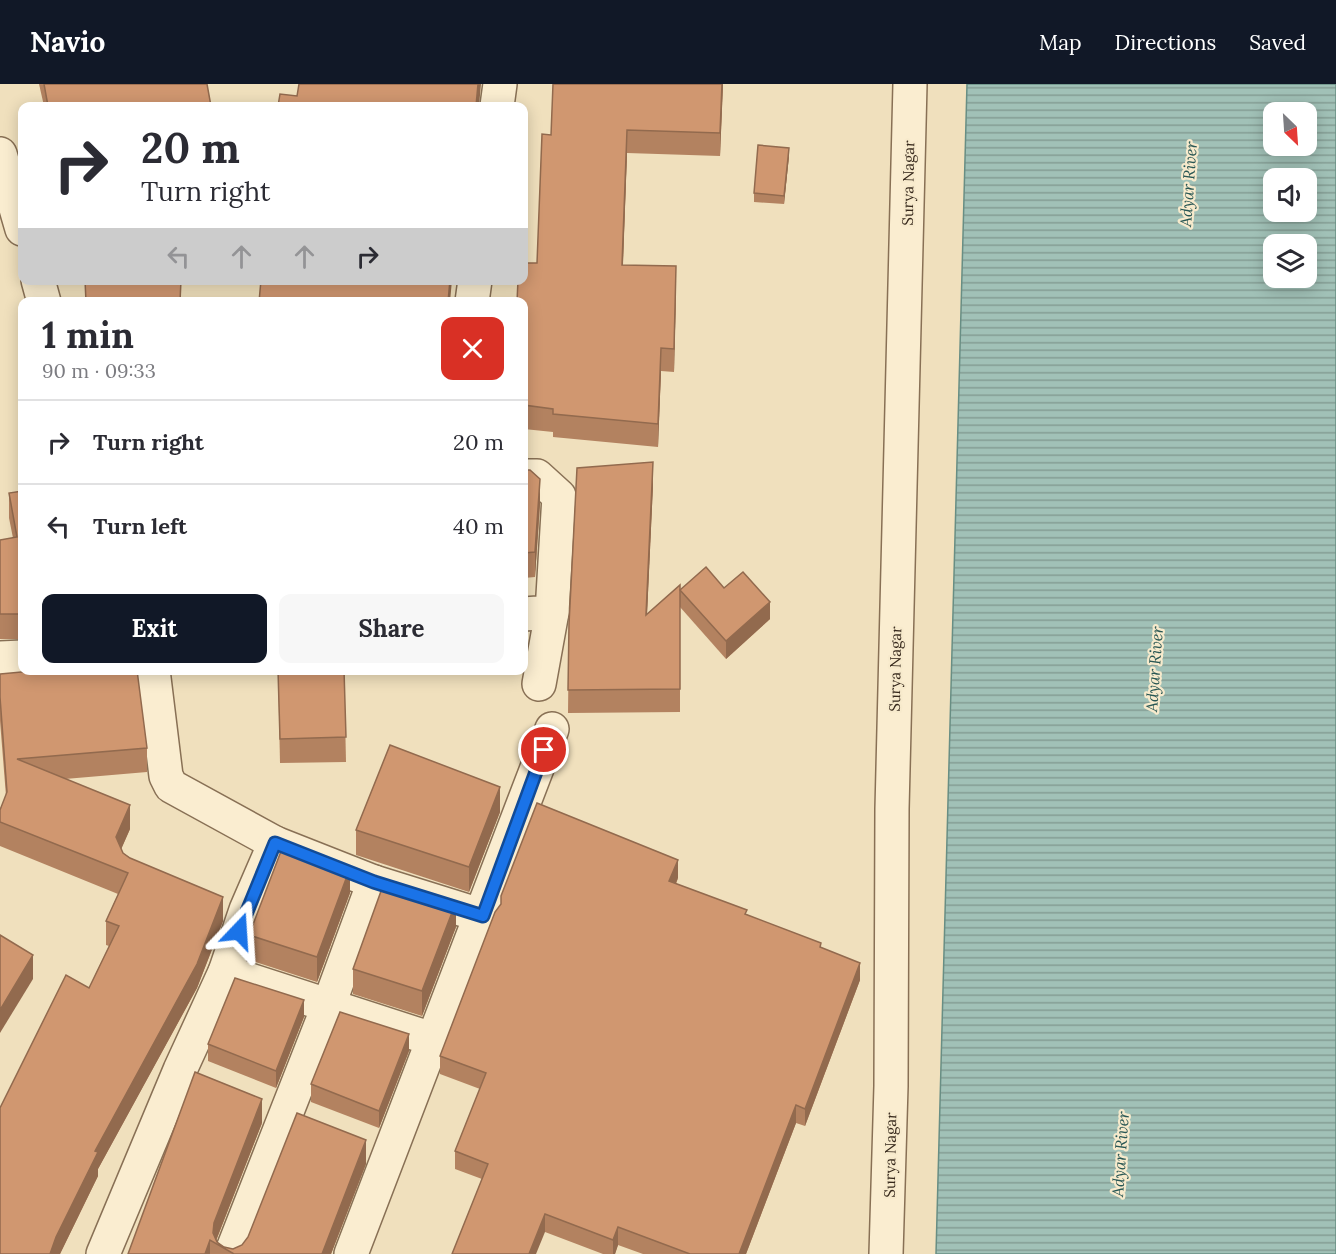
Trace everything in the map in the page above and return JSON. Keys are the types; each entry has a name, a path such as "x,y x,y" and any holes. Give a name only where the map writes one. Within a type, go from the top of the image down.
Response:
{"street":[{"path":"498,102 500,84"},
{"name":"Surya Nagar","path":"886,1254 891,1098 892,809 910,84"},
{"path":"0,154 18,215"},
{"path":"528,476 537,476 560,496 538,613 539,684"},
{"path":"0,658 18,657"},
{"path":"154,675 167,782 275,843 374,882 483,916"},
{"path":"351,1254 432,1039 483,916 552,729"},
{"path":"103,1254 180,1070 225,972 246,910 275,843"},
{"path":"231,1254 275,1107 328,1007 374,882"},
{"path":"213,897 246,910"},
{"path":"225,972 432,1039"},
{"path":"180,1070 211,1082"},
{"path":"275,1107 317,1124"},
{"path":"359,1141 390,1153"}],"water":[{"name":"Adyar River","path":"967,84 1336,84 1336,1254 936,1254"}],"building":[{"path":"44,84 207,84 210,102 47,102"},
{"path":"299,84 478,84 476,102 279,102 280,94 297,96"},
{"path":"553,84 722,84 720,133 627,130 622,265 676,266 674,349 661,348 658,424 553,414 553,409 528,406 528,297 517,297 518,285 528,285 528,263 537,263 542,134 551,135"},
{"path":"758,145 789,148 784,196 754,193"},
{"path":"85,285 181,285 180,297 86,297"},
{"path":"261,285 450,285 448,297 259,297"},
{"path":"653,462 646,615 680,585 680,689 568,690 577,468"},
{"path":"528,470 540,479 535,552 528,553"},
{"path":"18,492 18,614 0,614 0,540 17,537 9,493"},
{"path":"706,567 724,588 743,572 770,602 726,641 680,590"},
{"path":"18,672 18,675 138,675 147,748 17,759 130,805 116,837 123,853 223,897 197,964 95,1151 98,1152 56,1237 50,1254 0,1254 0,1108 66,975 89,988 119,926 106,921 128,873 0,822 0,810 7,792 0,674"},
{"path":"278,675 344,675 346,737 280,739"},
{"path":"390,745 500,787 469,867 356,830"},
{"path":"537,803 678,860 669,881 747,910 745,914 821,943 820,947 860,963 805,1109 796,1105 739,1254 690,1254 618,1227 613,1240 545,1214 529,1254 452,1254 488,1164 455,1151 486,1073 440,1056 495,912 501,904 501,896"},
{"path":"283,846 350,868 317,957 249,935"},
{"path":"385,880 456,902 422,991 353,969"},
{"path":"0,935 33,955 0,1010"},
{"path":"235,978 304,1000 276,1071 208,1044"},
{"path":"340,1012 409,1034 379,1111 311,1084"},
{"path":"195,1072 262,1099 214,1223 213,1233 217,1242 224,1247 233,1249 242,1245 248,1237 297,1113 366,1140 322,1254 234,1254 210,1240 205,1254 128,1254"}],"route":[{"path":"239,931 275,843 374,882 483,916 544,750"}]}
